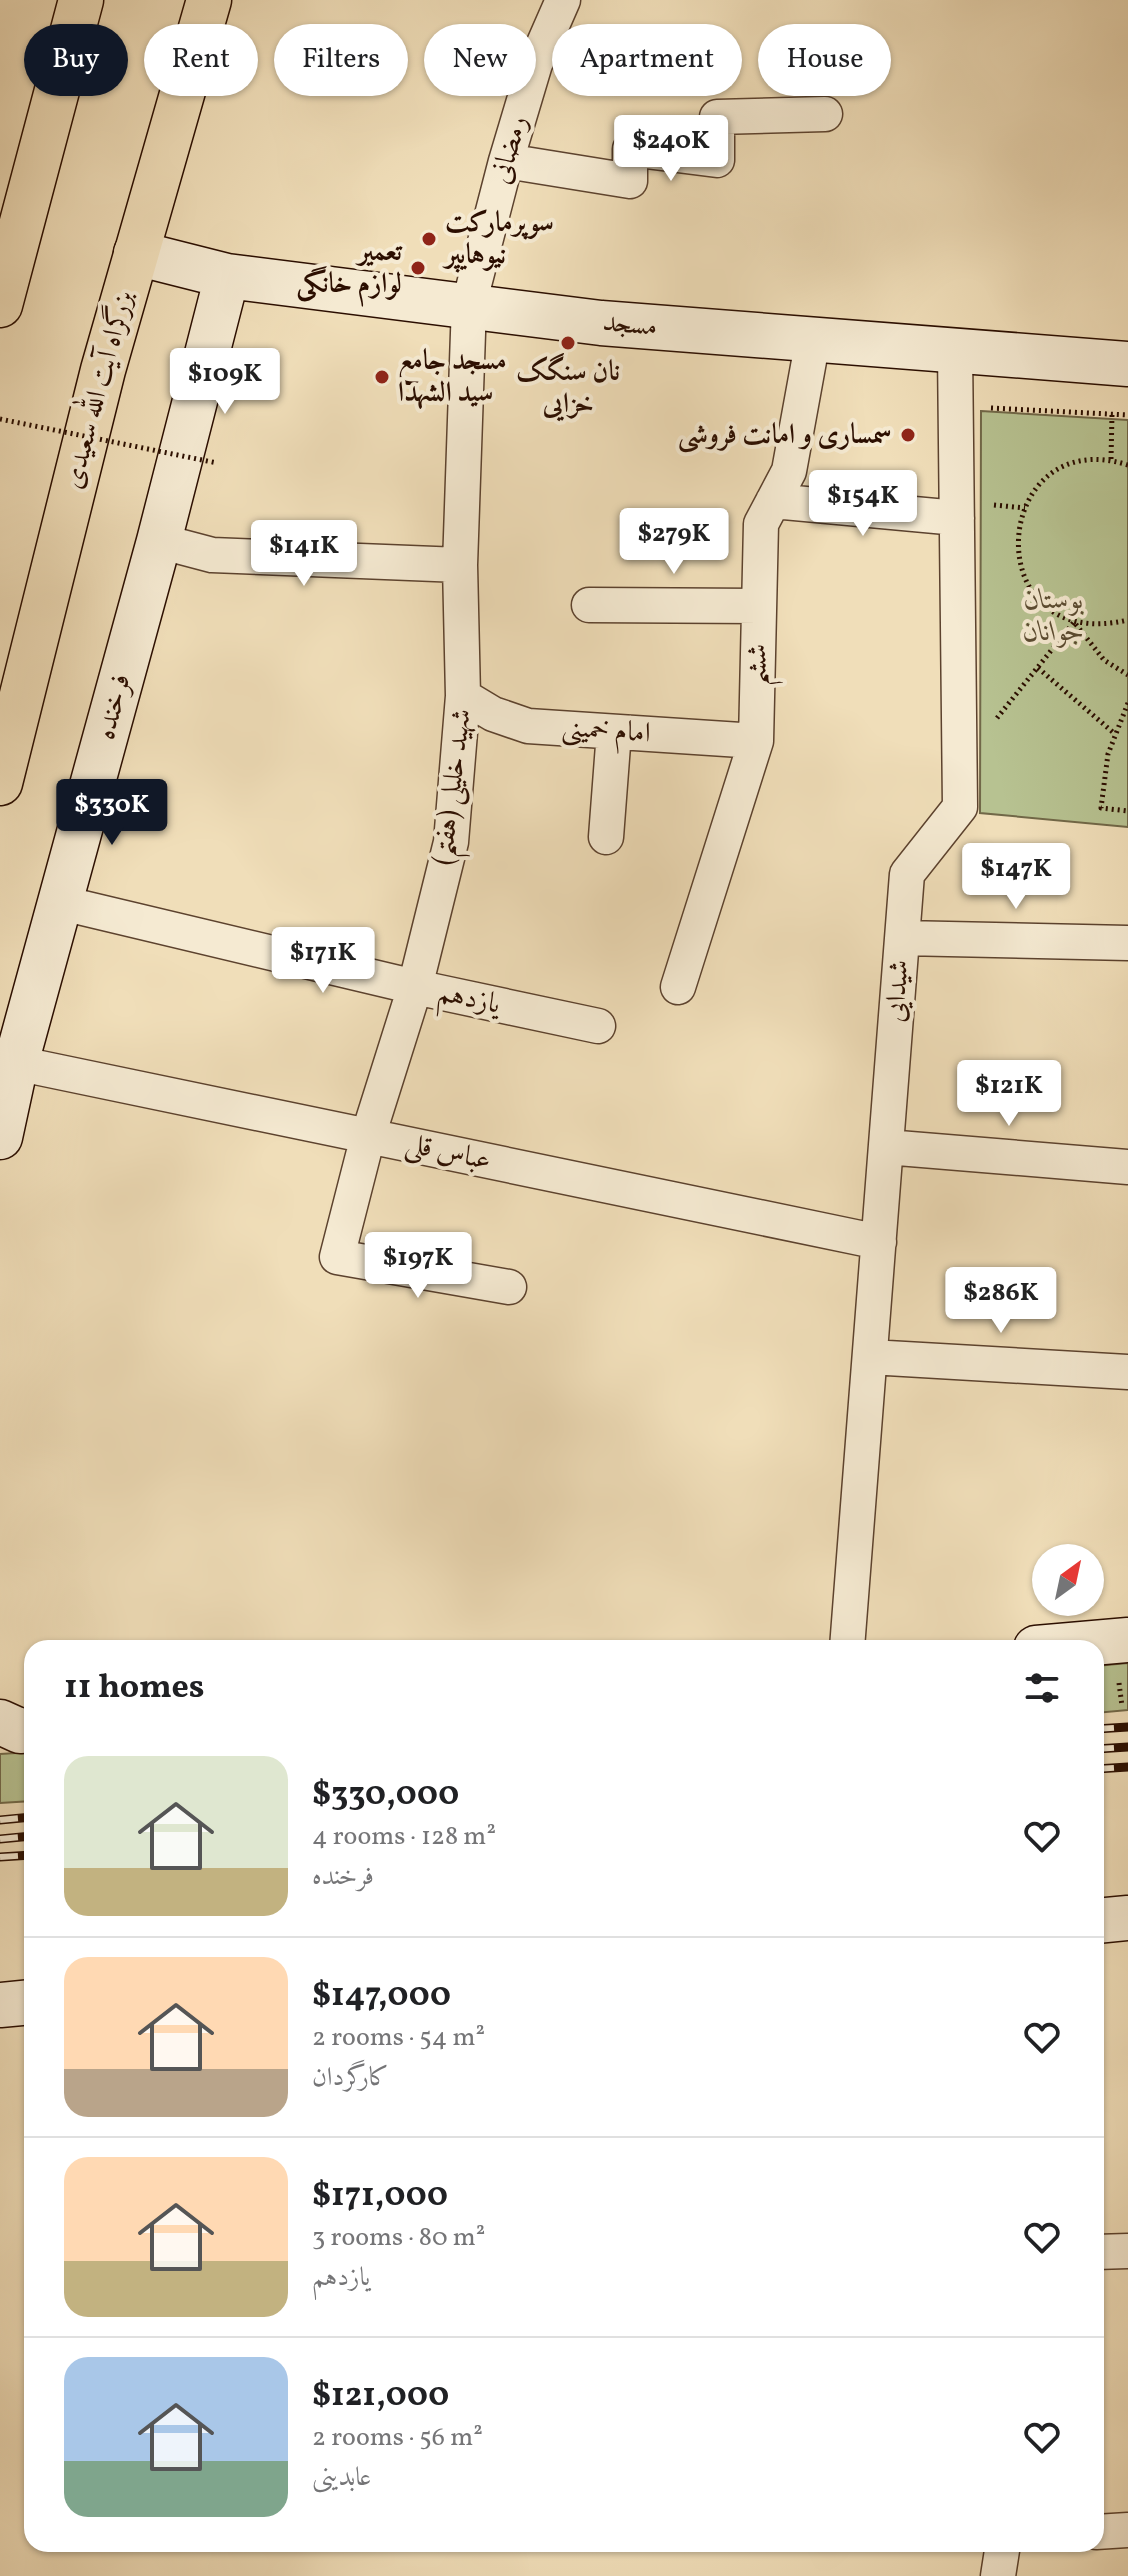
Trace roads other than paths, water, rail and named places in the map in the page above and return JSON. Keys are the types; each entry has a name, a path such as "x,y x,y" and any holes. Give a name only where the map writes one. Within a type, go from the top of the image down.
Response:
{"highway":[{"path":"0,305 81,0"},
{"name":"بزرگراه آیت الله سعیدی","path":"0,783 103,370 209,0"}],"main road":[{"name":"مسجد","path":"136,253 227,276 601,323 1128,364"},
{"name":"فرخنده","path":"0,1137 16,1063 62,903 227,276"},
{"path":"1104,1642 1128,1640"},
{"path":"1104,1920 1128,1918"},
{"path":"0,2005 24,2003"}],"street":[{"name":"رمضانی","path":"469,304 535,64 563,0"},
{"path":"506,161 630,181 630,149 717,160 717,117 825,114"},
{"name":"شهید خلیلی (هفتم)","path":"469,304 460,565 463,696 451,842 415,987 368,1136 337,1257 509,1287"},
{"name":"ششم","path":"678,987 756,741 761,524 789,471 813,339"},
{"name":"شیدایی","path":"848,1640 907,874 960,807 970,511 955,351"},
{"path":"773,501 970,511"},
{"path":"159,541 212,555 460,565"},
{"path":"589,605 759,606"},
{"name":"امام خمینی","path":"463,696 493,714 528,726 756,741"},
{"path":"606,837 614,732"},
{"name":"یازدهم","path":"62,903 415,987 598,1026"},
{"path":"902,938 1128,943"},
{"name":"عباس قلی","path":"16,1063 879,1242"},
{"path":"886,1147 1128,1167"},
{"path":"870,1357 1128,1372"},
{"path":"1104,2252 1128,2251"},
{"path":"1104,2532 1128,2530"},
{"path":"998,2576 1002,2552"}],"railway":[{"path":"1104,1728 1128,1727"},
{"path":"1104,1748 1128,1747"},
{"path":"1104,1768 1128,1767"},
{"path":"0,1820 24,1818"},
{"path":"0,1839 24,1837"},
{"path":"0,1857 24,1856"}],"place":[{"name":"سوپرمارکت نیوهایپر","path":"429,239"},
{"name":"تعمیر لوازم خانگی","path":"418,268"},
{"name":"نان سنگک خزایی","path":"568,343"},
{"name":"مسجد جامع سید الشهدا","path":"382,377"},
{"name":"سمساری و امانت فروشی","path":"908,435"}],"park label":[{"name":"بوستان جوانان","path":"1054,616"}]}
